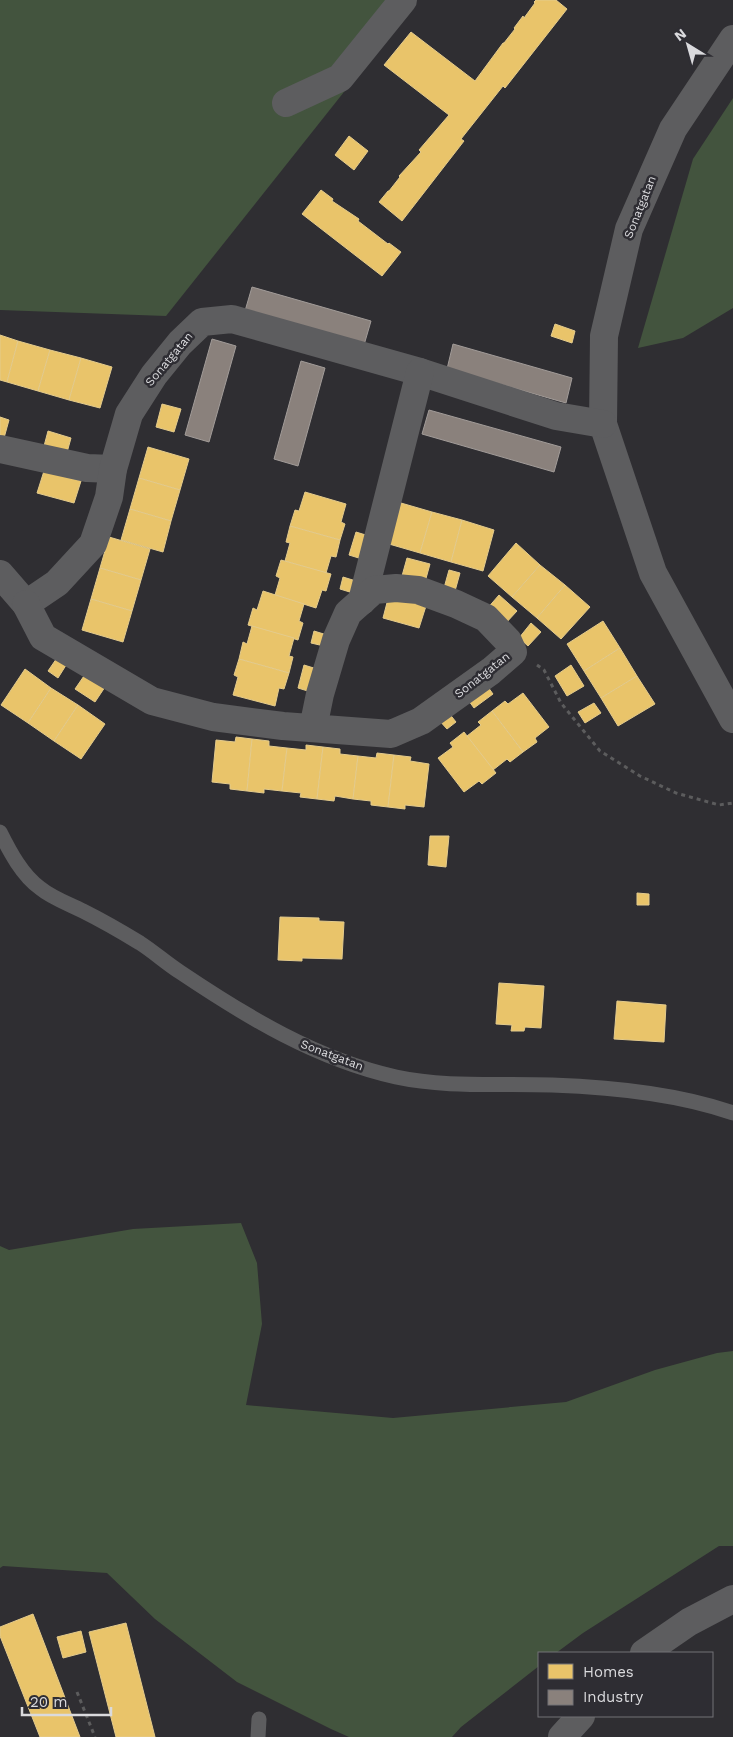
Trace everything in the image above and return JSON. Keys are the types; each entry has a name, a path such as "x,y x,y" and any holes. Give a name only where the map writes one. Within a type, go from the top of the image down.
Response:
{"street":[{"path":"286,103 340,78 403,0"},
{"name":"Sonatgatan","path":"733,39 674,129 629,228 604,336 603,424 653,573 733,719"},
{"name":"Sonatgatan","path":"26,604 57,583 94,544 109,497 113,469 129,414 154,375 180,343 202,322 232,319 420,372 556,416 603,424"},
{"name":"Sonatgatan","path":"362,601 420,372"},
{"path":"0,449 87,468 113,469"},
{"name":"Sonatgatan","path":"0,574 26,604 42,637 152,701 212,717 283,726 391,734 421,721 491,671 513,652 508,641 486,618 456,604 418,590 396,588 374,590 348,613 336,640 320,694 313,728"},
{"path":"645,1652 689,1622 733,1599"}],"lane":[{"name":"Sonatgatan","path":"0,832 10,852 30,880 40,889 98,918 141,944 178,971 256,1021 302,1045 345,1063 398,1077 452,1084 553,1085 616,1089 699,1101 733,1113"},
{"path":"258,1737 259,1718"}],"path":[{"path":"513,652 528,658 544,670 561,703 600,751 640,776 676,793 719,805 733,803"},
{"path":"77,1692 95,1737"}],"green space":[{"path":"0,0 417,0 166,316 0,310"},
{"path":"733,98 733,308 683,338 638,348 693,159"},
{"path":"241,1223 257,1263 262,1324 246,1405 393,1418 566,1402 655,1370 717,1353 733,1351 733,1546 719,1546 583,1633 557,1652 538,1652 538,1667 461,1727 452,1737 349,1737 237,1682 155,1619 107,1573 3,1566 0,1568 0,1246 9,1250 133,1229"}],"building: Homes":[{"path":"536,0 556,0 567,9 505,88 503,86 461,139 464,141 402,221 379,202 449,115 384,65 411,32 475,81"},
{"path":"349,136 368,151 354,170 335,155"},
{"path":"321,190 333,199 332,201 359,219 358,221 401,252 382,276 302,214"},
{"path":"555,324 575,331 572,343 551,336"},
{"path":"0,335 18,341 7,382 0,380"},
{"path":"18,341 50,350 38,391 7,382"},
{"path":"50,350 81,358 69,400 38,391"},
{"path":"81,358 112,367 100,408 69,400"},
{"path":"162,404 181,409 174,432 156,427"},
{"path":"0,417 9,420 4,438 0,437"},
{"path":"48,431 71,438 66,456 43,450"},
{"path":"148,447 189,459 180,490 139,478"},
{"path":"44,471 81,481 74,503 37,493"},
{"path":"139,478 180,490 171,521 130,509"},
{"path":"305,492 346,504 341,522 345,524 340,540 290,526 295,510 299,511"},
{"path":"401,503 432,512 420,553 389,544"},
{"path":"130,509 171,521 163,552 121,540"},
{"path":"432,512 462,520 451,562 420,553"},
{"path":"462,520 494,530 483,571 451,562"},
{"path":"290,526 340,540 336,557 331,556 326,573 285,561 290,543 286,542"},
{"path":"356,532 369,536 362,559 349,555"},
{"path":"109,537 150,549 141,580 100,568"},
{"path":"516,543 540,565 512,597 488,576"},
{"path":"407,558 430,564 425,582 402,576"},
{"path":"281,560 331,574 326,591 322,590 316,608 275,595 280,578 276,576"},
{"path":"540,565 565,585 537,618 512,597"},
{"path":"100,568 141,580 132,611 91,599"},
{"path":"449,570 460,573 455,591 444,588"},
{"path":"343,577 356,581 353,593 340,589"},
{"path":"565,585 590,607 561,639 537,618"},
{"path":"263,591 304,604 299,621 303,623 298,640 248,625 253,608 257,610"},
{"path":"389,595 426,606 419,628 383,618"},
{"path":"499,595 517,611 504,625 486,610"},
{"path":"91,599 132,611 123,642 82,630"},
{"path":"603,621 620,648 584,671 567,644"},
{"path":"531,623 541,632 528,646 519,638"},
{"path":"252,626 294,638 289,656 293,657 289,673 239,659 243,642 247,644"},
{"path":"314,631 327,635 324,646 311,643"},
{"path":"620,648 637,676 601,698 584,671"},
{"path":"59,655 68,662 58,678 48,671"},
{"path":"239,659 289,673 284,689 279,688 275,706 233,695 238,677 234,675"},
{"path":"304,665 317,669 311,692 298,688"},
{"path":"571,665 584,686 567,696 555,676"},
{"path":"25,669 51,688 28,723 1,705"},
{"path":"86,673 105,687 95,702 75,689"},
{"path":"637,676 655,704 618,726 601,698"},
{"path":"485,683 493,694 474,708 466,697"},
{"path":"51,688 78,705 54,741 28,723"},
{"path":"523,693 549,727 535,738 537,742 523,752 492,711 505,701 508,704"},
{"path":"594,703 601,713 585,723 578,712"},
{"path":"78,705 105,724 81,759 54,741"},
{"path":"492,711 523,752 510,762 507,759 493,770 467,736 481,725 478,722"},
{"path":"448,712 456,722 447,729 438,719"},
{"path":"464,732 496,773 482,784 479,781 464,792 438,758 453,747 450,743"},
{"path":"236,737 252,739 247,791 230,789 230,784 212,782 216,740 235,742"},
{"path":"252,739 269,741 269,746 287,748 282,791 264,789 264,793 247,791"},
{"path":"306,745 323,747 317,799 300,797 301,793 282,791 287,748 306,750"},
{"path":"323,747 340,749 340,754 358,756 353,799 335,796 334,801 317,799"},
{"path":"377,753 394,755 388,807 371,805 371,801 353,799 358,756 376,758"},
{"path":"394,755 411,757 410,761 429,764 424,807 405,805 405,809 388,807"},
{"path":"430,836 449,836 446,867 428,865"},
{"path":"637,893 649,894 649,905 637,905"},
{"path":"280,917 319,918 319,921 344,922 342,959 302,958 302,961 278,960"},
{"path":"499,983 544,986 541,1028 525,1027 524,1031 511,1031 512,1025 496,1024"},
{"path":"617,1001 666,1005 664,1042 614,1039"},
{"path":"33,1614 80,1737 40,1737 0,1636 0,1627"},
{"path":"126,1623 155,1737 116,1737 89,1632"},
{"path":"81,1631 86,1652 63,1658 57,1637"}],"building: Industry":[{"path":"252,287 371,321 364,345 245,311"},
{"path":"212,339 236,346 209,442 185,435"},
{"path":"453,344 572,378 566,403 447,369"},
{"path":"301,361 325,368 298,466 274,459"},
{"path":"429,410 561,447 554,472 422,434"}]}
